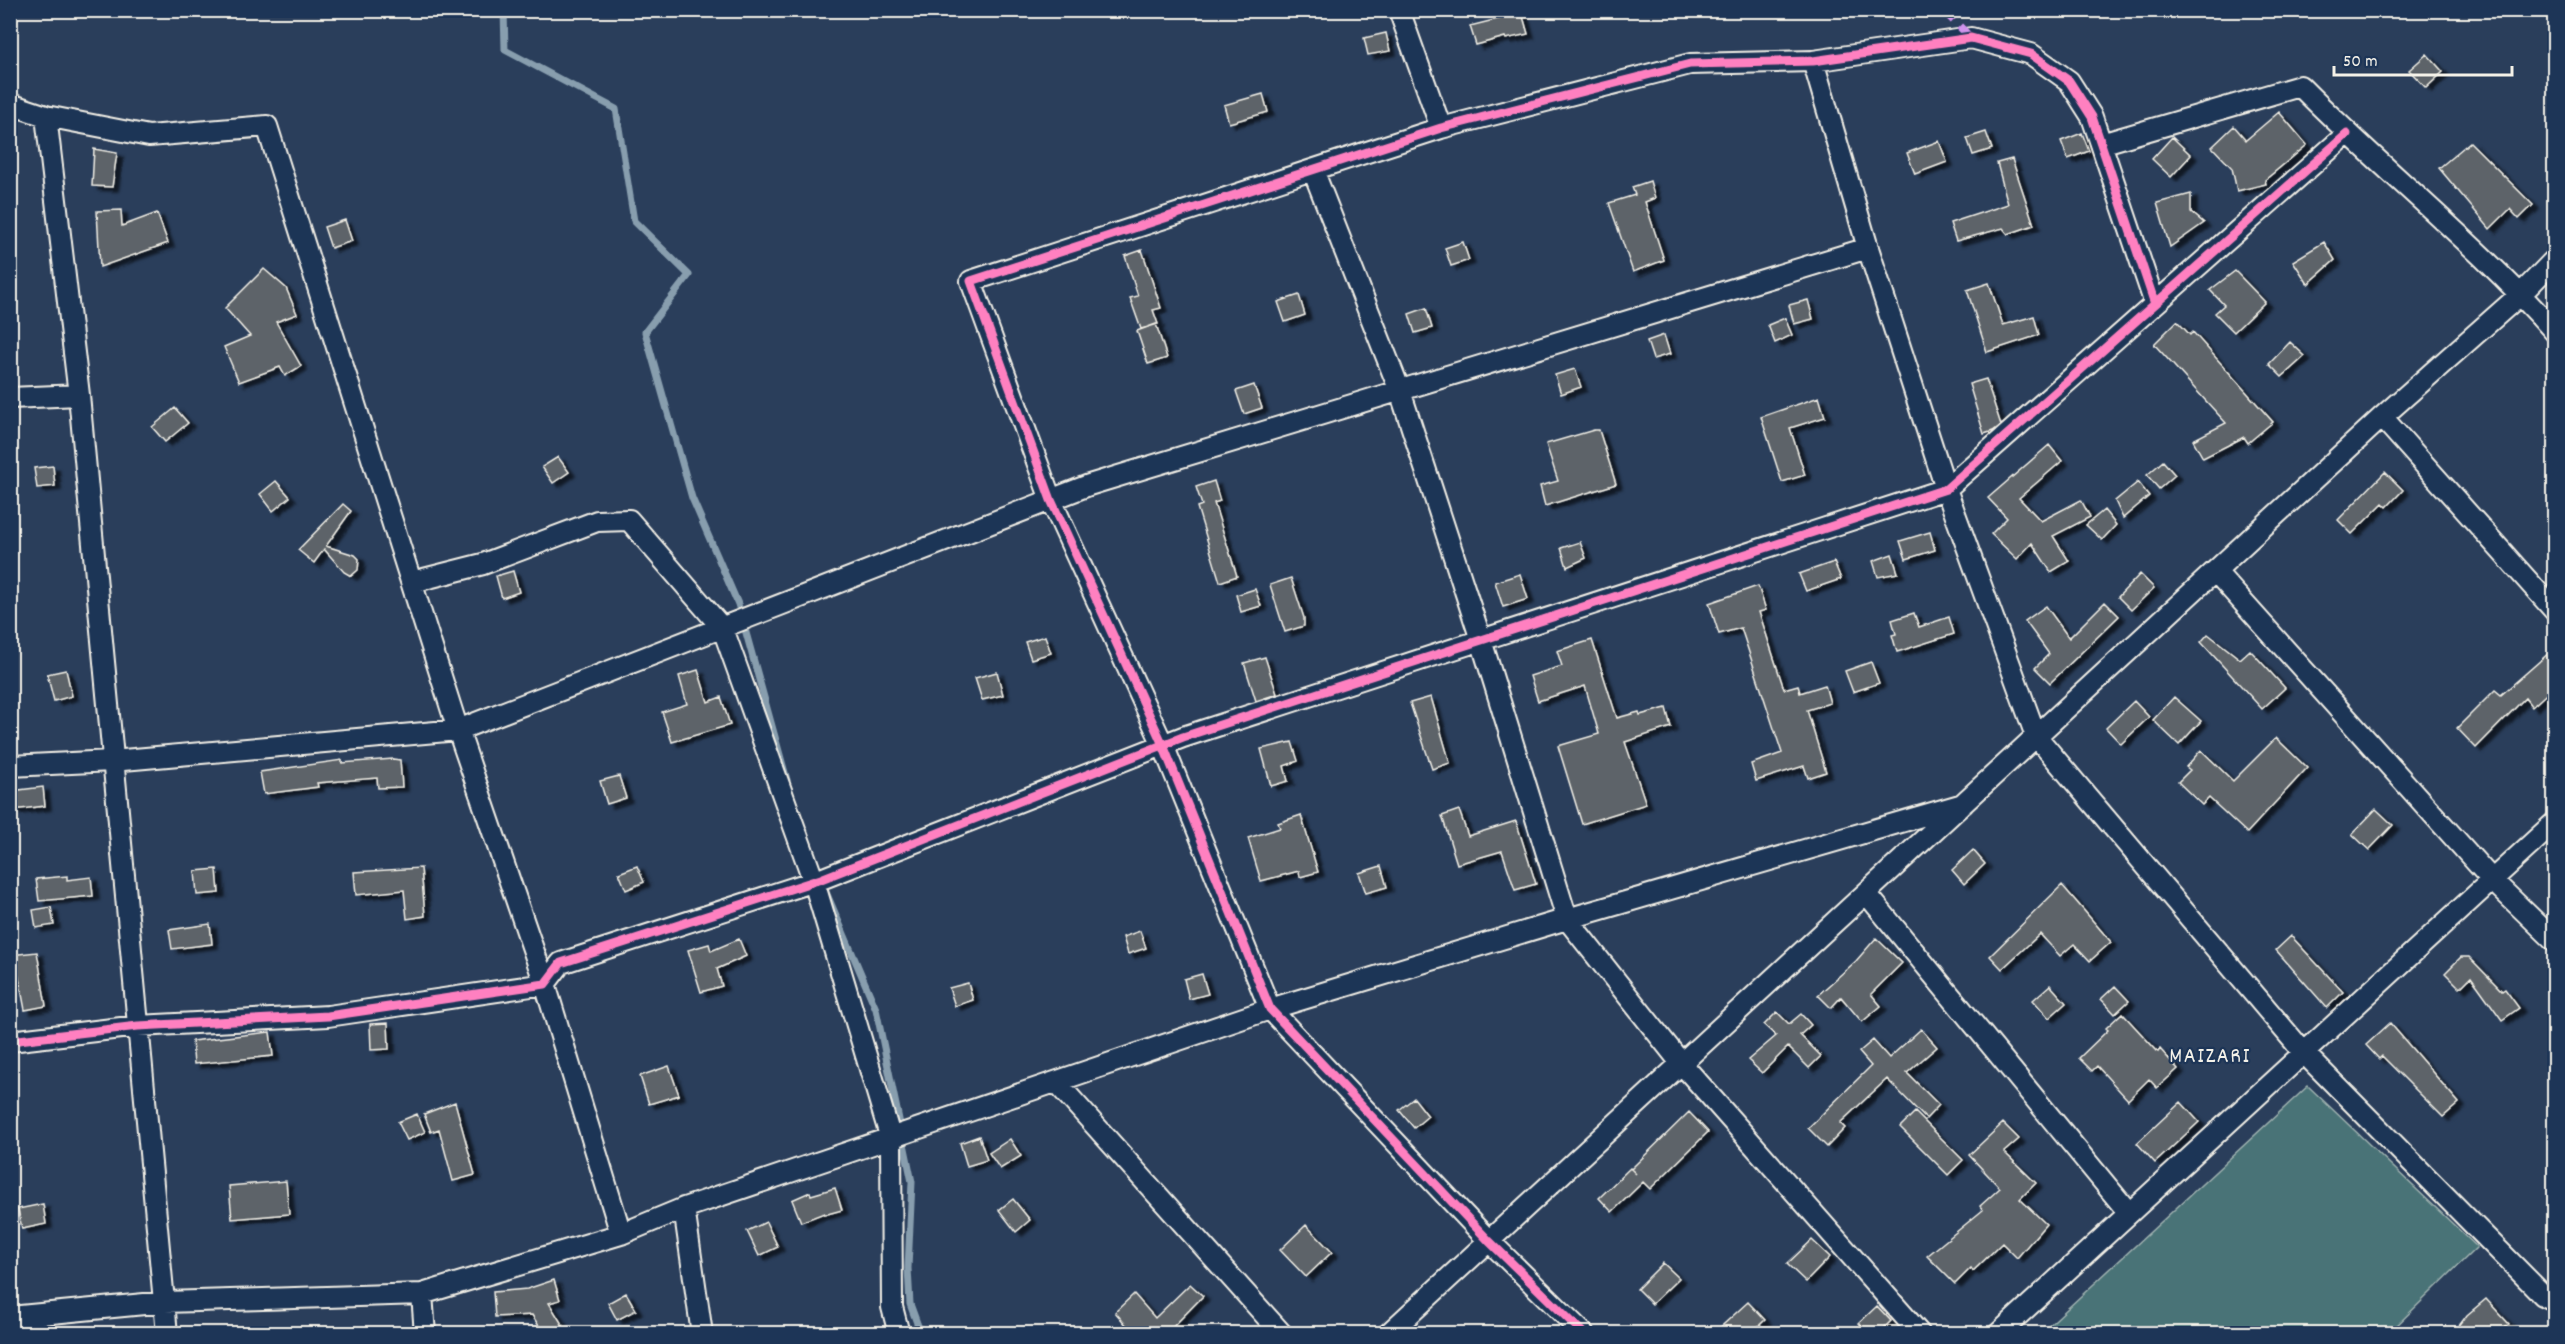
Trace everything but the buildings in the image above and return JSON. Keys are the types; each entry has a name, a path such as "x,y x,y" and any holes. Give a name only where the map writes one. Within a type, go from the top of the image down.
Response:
{"street":[{"path":"1399,10 1440,128"},
{"path":"1584,1334 1489,1241 1270,1009 1163,745 1051,500 971,281 1440,128 1690,64 1813,61 1971,38 2031,54 2069,81 2092,117 2155,304"},
{"path":"1813,61 1868,248 1946,489 2036,736 2304,1053 2543,1295 2554,1300"},
{"path":"2101,144 2300,86 2347,134 2521,294 2554,331"},
{"path":"10,104 46,116 148,136 267,126 458,730 545,984 621,1234"},
{"path":"46,116 79,395 167,1334"},
{"path":"10,1041 138,1026 328,1016 545,984 561,963 814,882 1163,745 1946,489 2347,134"},
{"path":"1313,170 1400,391 1481,640 1566,919 1681,1063 1920,1334"},
{"path":"10,766 112,761 458,730 1089,485 1868,248"},
{"path":"1388,1334 2382,417 2521,294 2554,260"},
{"path":"10,398 79,395"},
{"path":"2382,417 2554,610"},
{"path":"412,582 483,564 597,521 629,520 723,629 814,882 891,1139 892,1307 899,1334"},
{"path":"2215,571 2492,880 2554,940"},
{"path":"10,1317 165,1302 422,1294 621,1234 684,1208 1270,1009 1566,919 1963,804"},
{"path":"1998,1334 2554,823"},
{"path":"1866,893 2129,1213"},
{"path":"1057,1083 1282,1334"},
{"path":"684,1208 702,1334"},
{"path":"422,1294 425,1334"}],"green space":[{"path":"2308,1086 2477,1247 2389,1333 2041,1333"}],"waterway":[{"path":"504,10 505,50 616,109 634,221 689,275 645,332 692,498 738,604 787,780"},
{"path":"826,892 876,1009 912,1182 908,1268 910,1304 921,1334"}],"marked path":[{"path":"1943,10 1971,38"}],"cycle path":[{"path":"1584,1334 1489,1241 1270,1009 1163,745 1051,500 971,281 1441,128 1690,64 1813,61 1971,38 2031,54 2069,81 2092,117 2155,304"},
{"path":"10,1041 138,1026 328,1016 545,984 561,963 821,879 1183,737 1946,489 2347,134"}],"district":[{"name":"MAIZARI","path":"2210,1057"}]}
